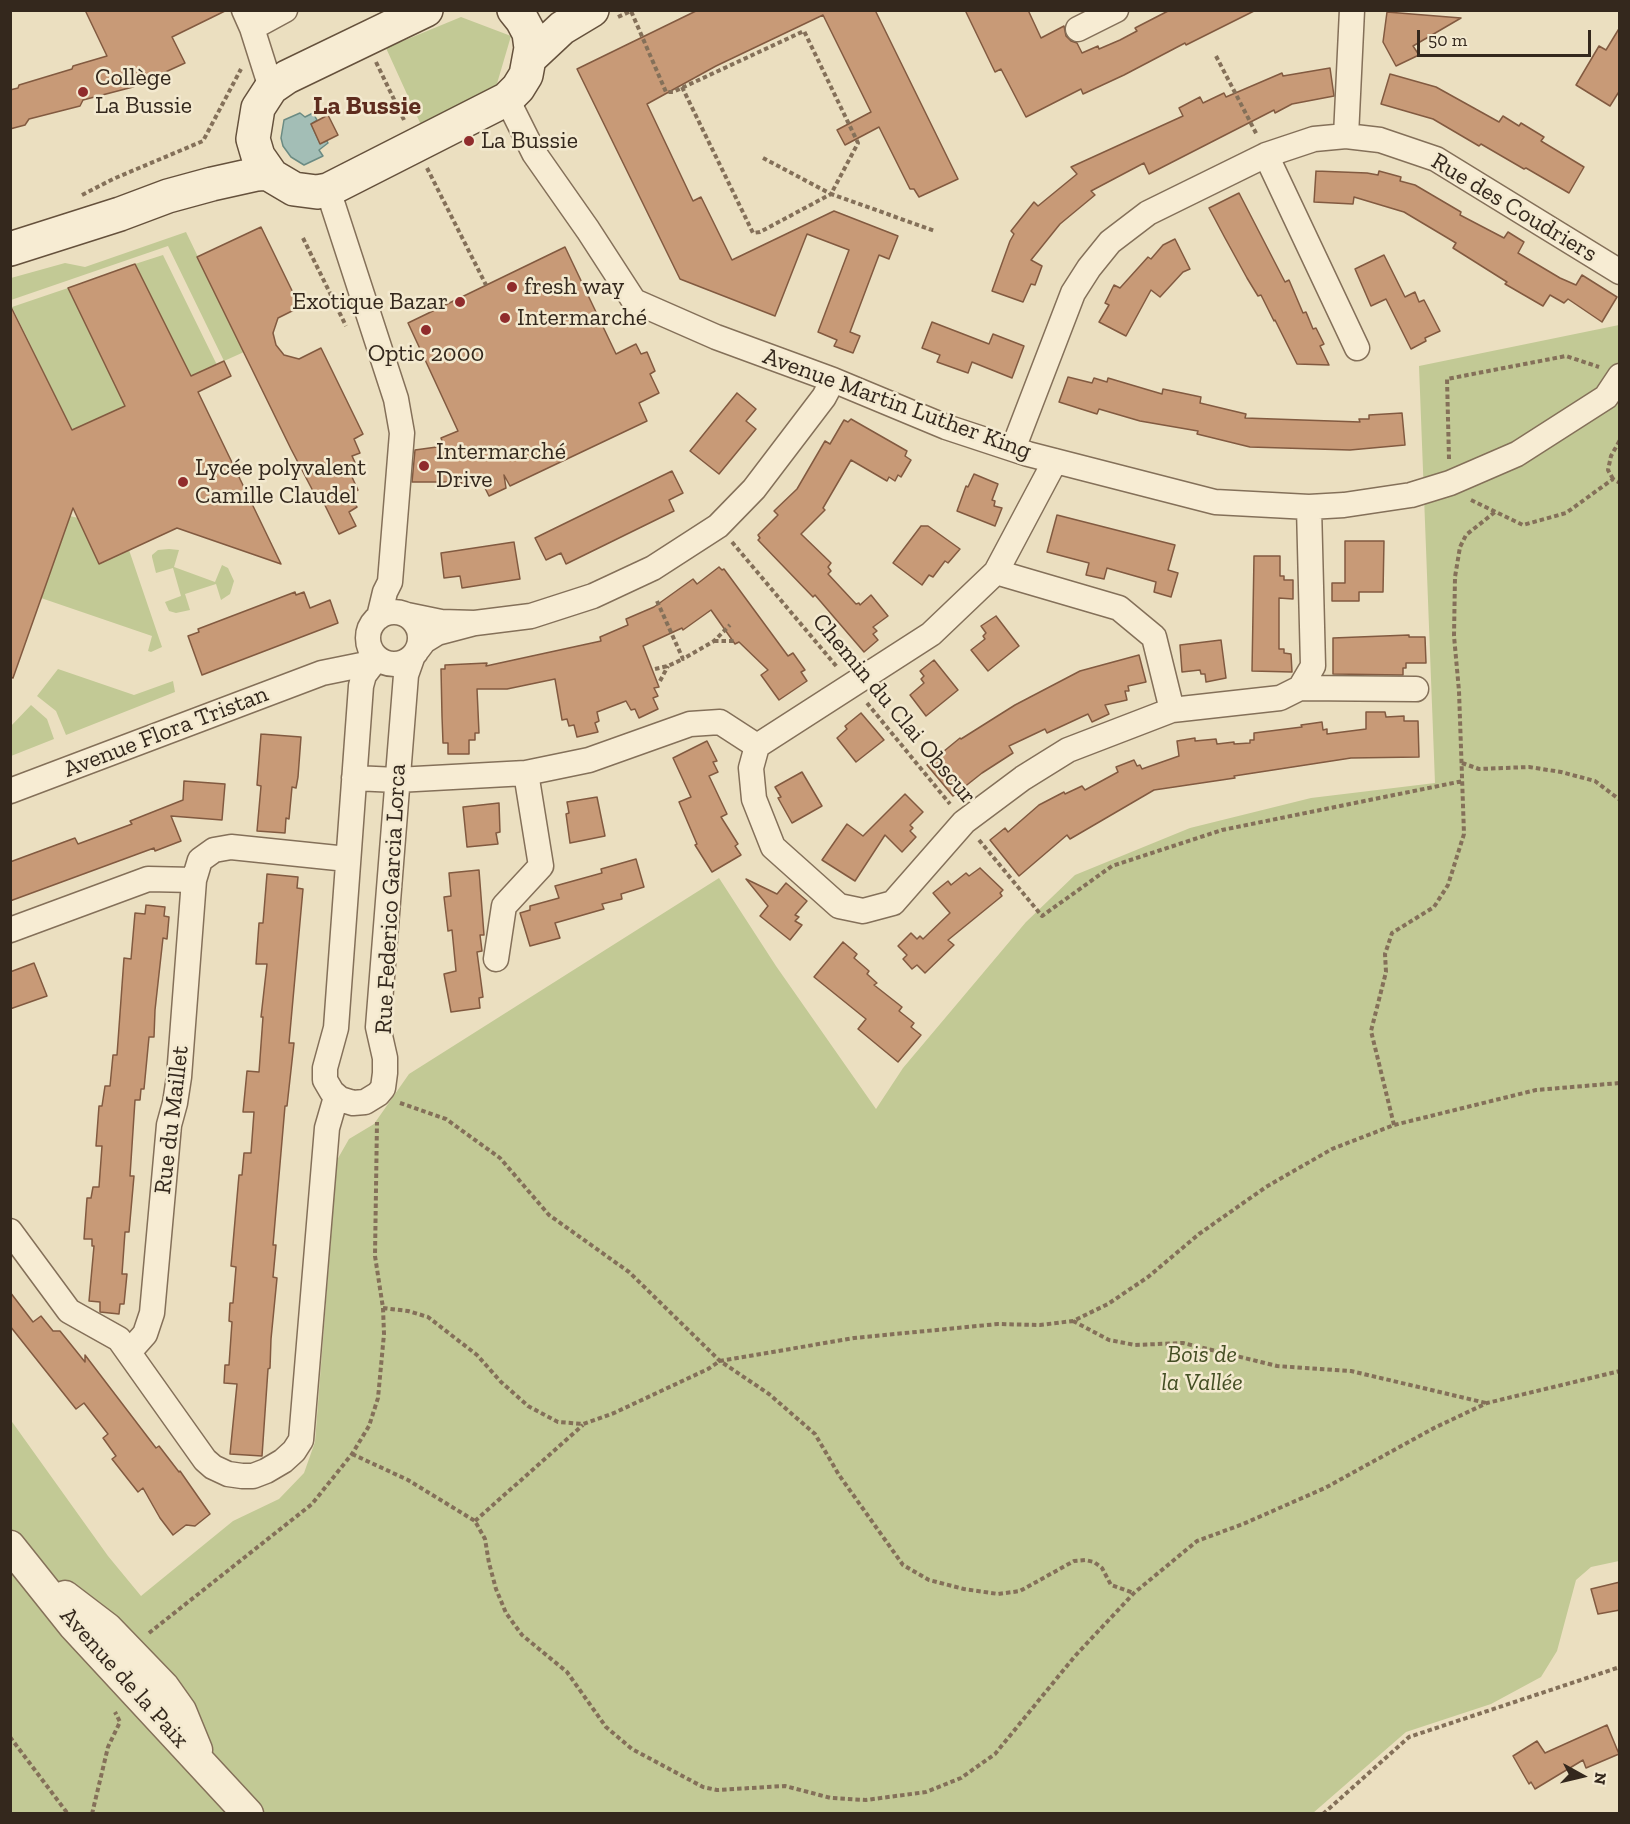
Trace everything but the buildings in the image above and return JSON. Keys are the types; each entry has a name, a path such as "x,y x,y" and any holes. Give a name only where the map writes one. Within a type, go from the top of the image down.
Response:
{"main road":[{"path":"272,177 258,156 254,146 253,132 258,108 271,88 287,77 426,10"},
{"path":"10,249 120,214 168,196 240,176 265,173 294,189 317,192 328,190 507,99 522,81 531,57 524,11"},
{"path":"531,57 562,28 602,15"},
{"path":"168,196 233,155 246,144 253,132"}],"street":[{"path":"271,88 248,19 285,10"},
{"path":"1078,29 1116,10"},
{"path":"1346,136 1352,10"},
{"name":"Avenue Martin Luther King","path":"507,99 534,153 634,301 716,337 832,380 946,427 1055,461 1215,502 1309,507 1344,505 1411,495 1450,483 1517,454 1606,397 1614,373"},
{"name":"Rue des Coudriers","path":"1013,449 1073,293 1110,242 1148,213 1264,149 1314,139 1346,136 1380,140 1436,159 1620,272"},
{"path":"1264,149 1357,348"},
{"name":"Rue Federico Garcia Lorca","path":"328,190 401,418 403,447 390,582 385,592 376,647 361,687 336,1028 325,1068 327,1086 336,1096"},
{"path":"475,623 441,622 389,613 376,647 397,664 415,653 424,641 437,633 475,623 531,616 593,596 653,568 718,526 754,489 824,397 832,380"},
{"path":"1055,461 996,572 931,634 757,746 751,768 754,799 773,847 839,906 863,911 893,903 964,822 1023,778 1068,750 1172,710 1280,698 1300,688 1416,689"},
{"path":"1300,688 1313,666 1309,507"},
{"path":"996,572 1119,608 1154,638 1172,710"},
{"name":"Rue Federico Garcia Lorca","path":"390,582 397,602 406,615"},
{"path":"406,615 413,620 418,629 420,639 415,653"},
{"name":"Avenue Flora Tristan","path":"10,791 326,672 348,657 376,647"},
{"name":"Rue Federico Garcia Lorca","path":"378,1094 382,1088 386,1066 378,1028 397,780 406,675 415,653"},
{"path":"326,672 351,678 361,687"},
{"path":"354,778 397,780 526,773 589,760 690,724 720,722 757,746"},
{"path":"496,959 504,906 541,866 526,773"},
{"name":"Rue du Maillet","path":"129,1352 145,1334 152,1313 169,1125 177,1097 195,880 200,860 207,854 222,848 347,859"},
{"path":"10,930 140,881 157,878 195,880"},
{"path":"10,1231 69,1311 119,1339 205,1460 213,1467 228,1474 253,1476 283,1461 301,1440 327,1128 336,1096 359,1103 378,1094"},
{"name":"Avenue de la Paix","path":"10,1546 73,1625 121,1658 215,1778 248,1814"}],"path":[{"path":"602,15 631,11 666,92 673,92 682,87 804,31 858,143 831,194 760,232 753,233 682,87"},
{"path":"371,52 406,124"},
{"path":"1216,56 1264,149"},
{"path":"80,196 113,179 204,141 242,67 249,64"},
{"path":"763,158 831,194 935,231"},
{"path":"425,164 486,285"},
{"path":"303,238 348,331"},
{"path":"1613,479 1566,513 1523,525 1457,492 1450,483 1447,379 1566,357 1614,373"},
{"path":"1620,440 1611,456 1608,470 1613,479 1620,483"},
{"path":"1394,1125 1371,1030 1386,972 1385,954 1392,933 1434,907 1448,885 1464,834 1454,636 1455,577 1460,547 1466,535 1495,512"},
{"name":"Chemin du Clai Obscur","path":"718,526 1042,916 1112,866 1222,830 1463,781"},
{"path":"657,600 683,659"},
{"path":"655,669 669,666 714,641 730,625"},
{"path":"714,641 735,641"},
{"path":"660,681 669,666"},
{"path":"1462,764 1479,769 1529,767 1560,772 1595,781 1620,800"},
{"path":"475,1521 584,1424 614,1413 708,1369 720,1361 854,1338 998,1324 1040,1325 1073,1321 1108,1304 1148,1277 1199,1234 1266,1187 1332,1149 1394,1125 1536,1090 1620,1083"},
{"path":"92,1814 108,1747 120,1722 106,1692 121,1658 312,1504 352,1454 369,1426 378,1398 382,1361 383,1308 375,1256 378,1094 446,1119 500,1158 549,1215 629,1272 720,1361 769,1394 815,1434 839,1475 903,1565 929,1580 998,1594 1020,1591 1074,1561 1085,1560 1094,1562 1102,1568 1111,1585 1134,1593"},
{"path":"383,1308 408,1311 428,1317 477,1355 501,1382 528,1406 558,1422 584,1424"},
{"path":"1073,1321 1109,1340 1135,1345 1183,1343 1277,1366 1351,1371 1487,1403"},
{"path":"352,1454 408,1480 475,1521 485,1539 489,1563 506,1613 522,1635 567,1672 606,1727 632,1749 703,1787 717,1790 785,1786 831,1798 866,1800 926,1792 961,1778 996,1754 1075,1656 1134,1593 1197,1541 1243,1524 1325,1488 1434,1428 1487,1403 1620,1371"},
{"path":"1323,1814 1409,1737 1620,1667"},
{"path":"10,1737 68,1814"}],"green space":[{"path":"461,17 511,36 496,87 421,125 386,48"},
{"path":"186,232 244,352 224,361 168,246 11,300 11,278 65,263 85,267"},
{"path":"163,255 217,365 191,376 135,264"},
{"path":"68,288 125,406 72,430 12,307"},
{"name":"Bois de la Vallée","path":"1619,325 1619,1561 1591,1567 1576,1580 1557,1651 1541,1677 1491,1704 1406,1732 1313,1813 11,1813 10,1419 108,1556 141,1596 233,1521 279,1499 304,1473 315,1442 337,1160 349,1139 374,1124 409,1074 719,878 776,966 876,1109 903,1068 1026,922 1075,875 1190,828 1311,798 1435,783 1419,366"},
{"path":"70,516 78,518 99,564 129,550 162,647 148,651 152,636 41,598"},
{"path":"158,550 179,550 174,567 215,582 222,565 228,568 234,581 230,594 221,600 216,584 185,594 190,610 176,613 169,611 165,602 181,596 173,568 156,573 152,555"},
{"path":"58,669 134,695 173,681 175,692 66,735 56,711 37,696"},
{"path":"31,705 47,719 54,739 11,756 11,726"}],"water":[{"path":"300,113 305,117 313,113 317,120 311,124 320,143 327,141 328,143 319,150 323,156 304,165 291,157 283,146 281,138 284,120"}],"place":[{"name":"Collège La Bussie","path":"83,92"},
{"name":"La Bussie","path":"469,141"},
{"name":"fresh way","path":"512,287"},
{"name":"Exotique Bazar","path":"460,302"},
{"name":"Intermarché","path":"505,318"},
{"name":"Optic 2000","path":"426,330"},
{"name":"Intermarché Drive","path":"424,466"},
{"name":"Lycée polyvalent Camille Claudel","path":"183,482"}],"district":[{"name":"La Bussie","path":"367,107"}]}
